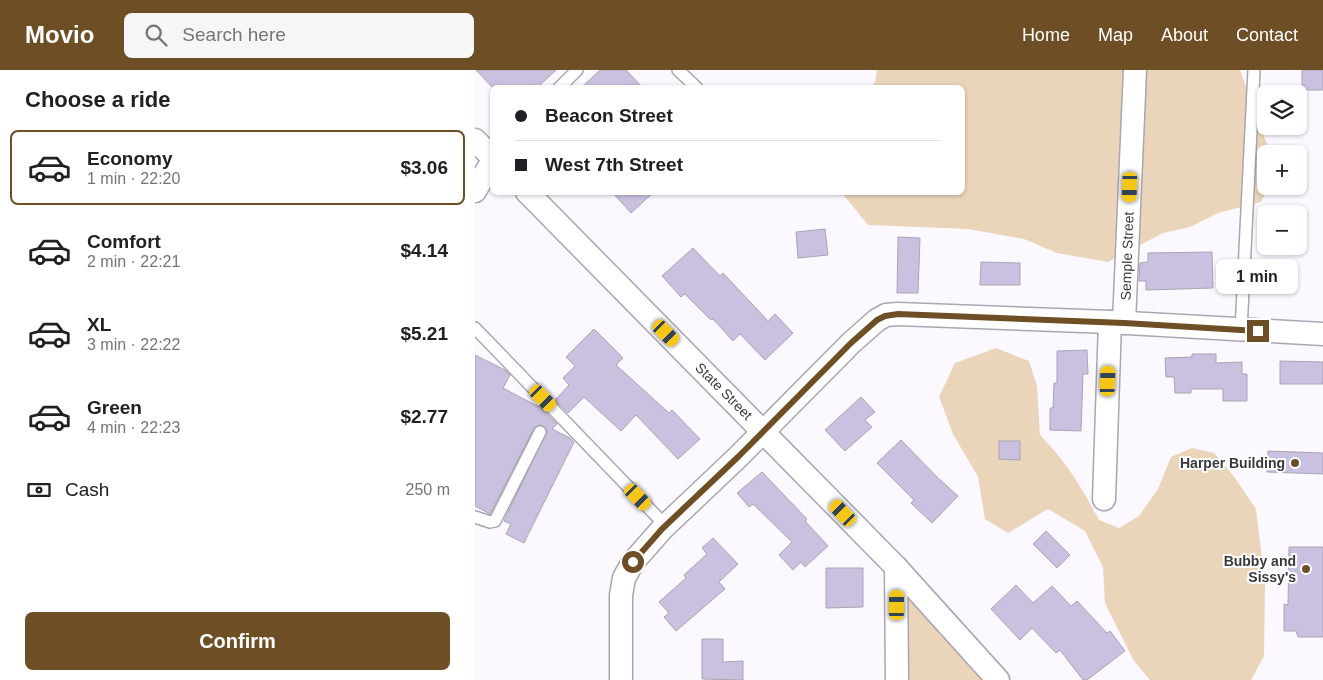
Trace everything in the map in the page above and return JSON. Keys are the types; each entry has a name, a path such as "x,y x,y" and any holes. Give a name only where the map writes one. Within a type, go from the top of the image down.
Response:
{"street":[{"name":"Semple Street","path":"1104,499 1135,70"},
{"path":"475,140 490,155"},
{"path":"475,191 490,164"},
{"name":"State Street","path":"530,195 896,567 998,680"},
{"path":"621,680 621,595 624,578 633,562 665,526 764,431 851,343 877,320 885,316 898,314 1117,323 1323,334"},
{"path":"896,567 897,680"}],"lane":[{"path":"562,85 577,70"},
{"path":"678,70 694,85"},
{"path":"1241,330 1254,70"},
{"path":"475,328 665,526"},
{"path":"475,517 490,522 495,521 540,432"}],"shaded area":[{"path":"877,70 1240,70 1257,117 1257,135 1264,135 1267,145 1257,145 1257,195 1264,195 1261,202 1218,213 1190,227 1163,233 1108,262 1057,253 1024,239 968,229 868,225 844,195 965,195 965,85 873,85"},
{"path":"996,348 1029,361 1037,386 1040,435 1073,475 1099,520 1119,528 1139,516 1158,489 1171,457 1192,448 1214,453 1235,478 1256,509 1265,583 1264,656 1251,680 1150,680 1134,661 1105,603 1103,567 1085,531 1048,509 1008,533 985,519 978,477 953,434 939,397 955,363"},
{"path":"900,579 988,680 901,680"}],"building":[{"path":"476,70 556,70 540,85 490,85"},
{"path":"600,70 626,70 640,85 584,85"},
{"path":"1302,70 1323,70 1323,90 1307,90 1307,85 1302,85"},
{"path":"615,195 651,195 631,213"},
{"path":"825,229 828,255 798,258 796,232"},
{"path":"898,237 920,238 918,293 897,293"},
{"path":"693,248 720,276 723,273 768,321 775,314 793,333 765,360 740,334 733,341 713,319 711,320 685,294 681,297 662,276"},
{"path":"1212,252 1213,288 1146,290 1146,281 1139,281 1140,263 1148,262 1148,253"},
{"path":"981,262 1020,263 1020,285 980,285"},
{"path":"594,329 623,358 616,365 669,413 672,410 700,439 678,459 636,415 621,431 584,397 568,413 555,400 569,385 563,378 575,366 566,357"},
{"path":"1087,350 1088,374 1083,374 1081,431 1050,430 1050,408 1053,408 1054,383 1057,383 1057,351"},
{"path":"1192,354 1216,354 1216,363 1242,362 1242,374 1247,374 1247,401 1223,401 1223,389 1191,389 1191,393 1175,393 1174,377 1166,377 1165,358 1192,357"},
{"path":"475,355 505,370 510,375 503,388 541,408 557,424 552,429 574,442 524,543 506,534 511,524 504,521 547,431 546,428 540,425 534,428 490,514 475,506"},
{"path":"1280,361 1323,362 1323,384 1280,384"},
{"path":"861,397 875,412 865,420 872,427 845,451 825,430"},
{"path":"901,440 958,496 932,523 911,503 914,500 877,463"},
{"path":"999,441 1020,441 1020,460 999,459"},
{"name":"Harper Building","path":"1268,451 1323,453 1323,474 1267,472"},
{"path":"762,472 807,519 805,521 828,546 805,567 801,562 793,570 779,555 792,542 753,504 749,507 737,493"},
{"path":"1046,531 1070,555 1057,568 1033,544"},
{"path":"713,538 738,564 719,582 725,589 676,631 664,617 669,613 659,602 686,578 684,575 707,554 702,548"},
{"path":"1289,547 1323,547 1323,637 1298,637 1296,631 1284,631 1284,604 1288,605"},
{"path":"826,568 863,568 863,607 826,608"},
{"path":"1016,585 1033,603 1052,586 1071,606 1077,601 1107,633 1110,631 1125,651 1087,680 1083,680 1060,650 1056,653 1032,628 1020,640 991,609"},
{"path":"702,639 723,639 723,662 743,661 743,680 702,679"}],"place":[{"name":"Harper Building","path":"1295,463"},
{"name":"Bubby and Sissy's","path":"1306,569"}],"route":[{"path":"633,562 662,529 739,456 851,343 877,320 885,316 898,314 1057,320 1258,331"}]}
